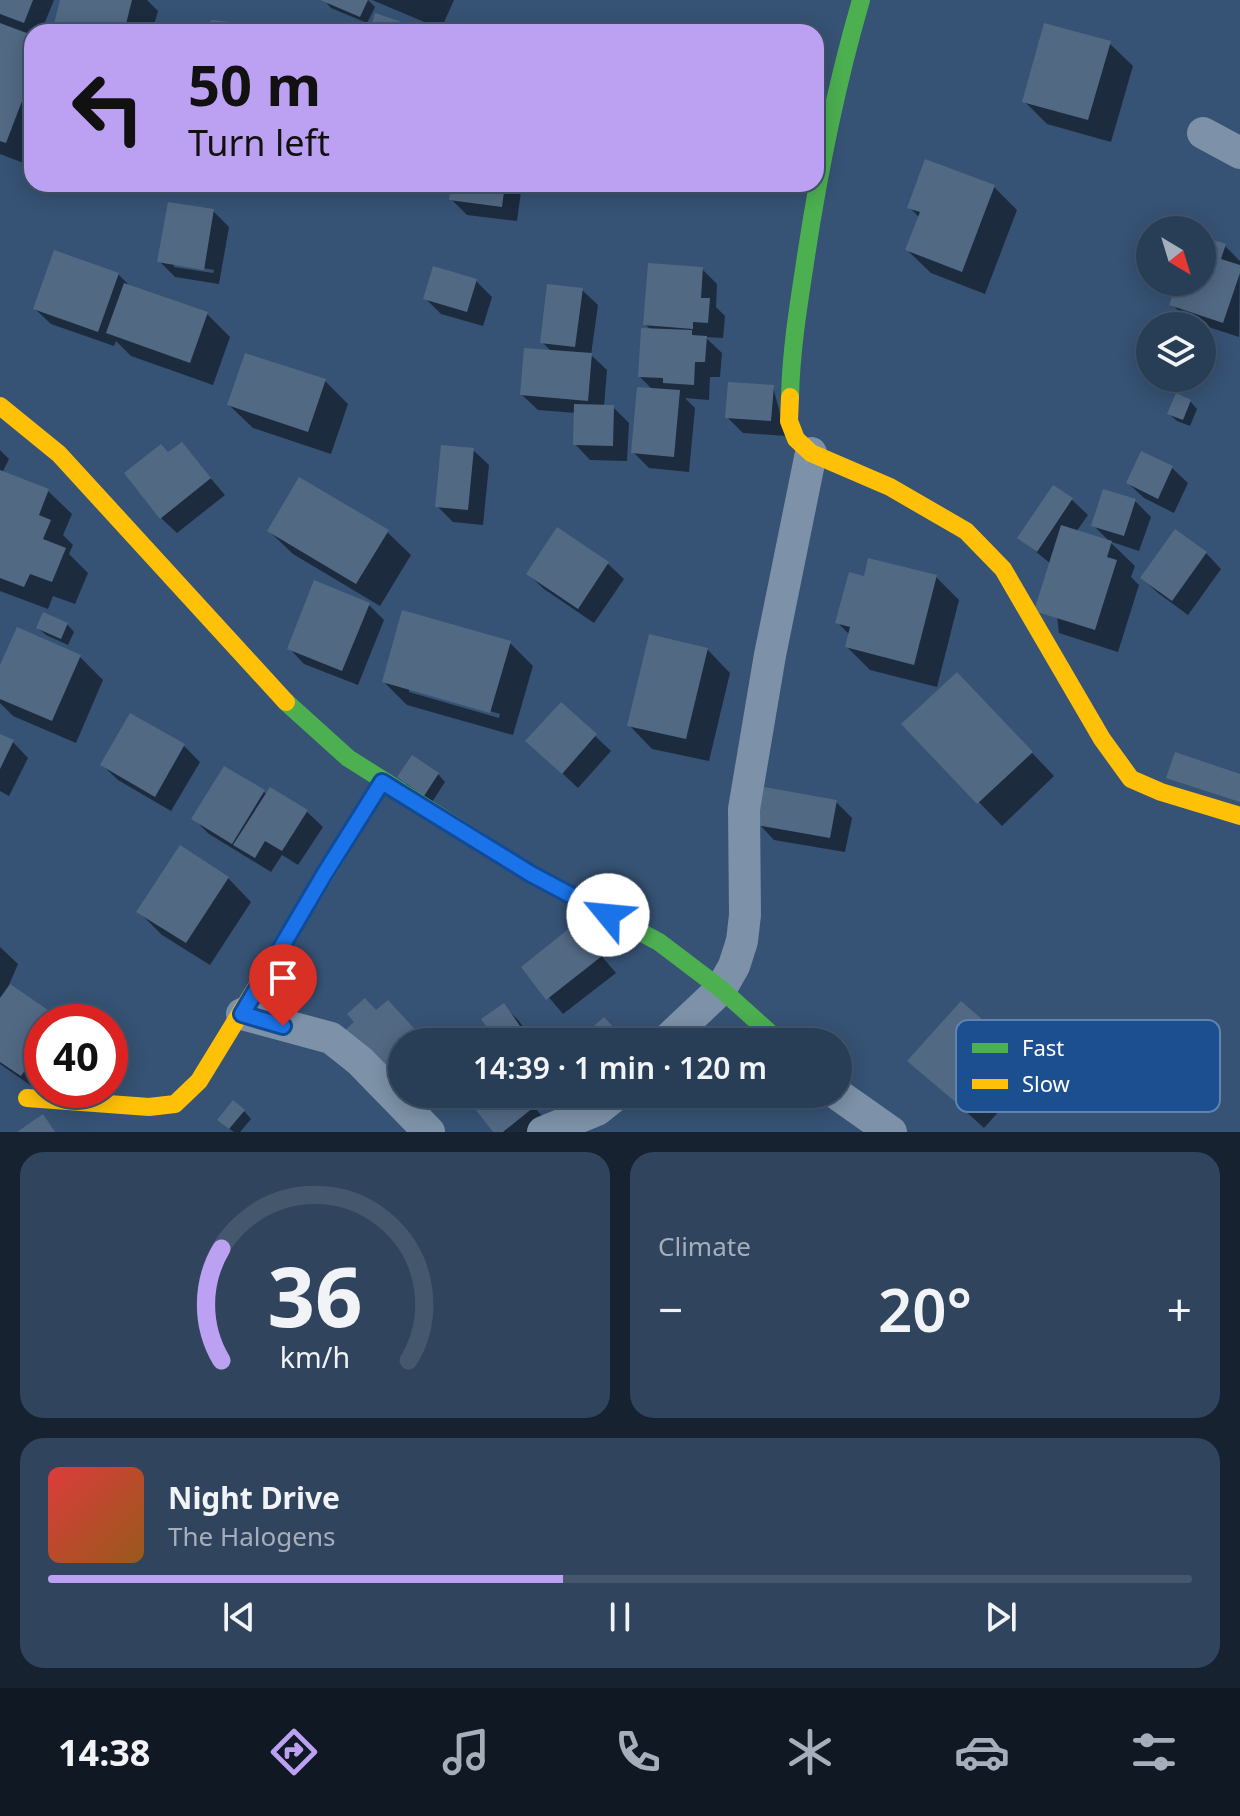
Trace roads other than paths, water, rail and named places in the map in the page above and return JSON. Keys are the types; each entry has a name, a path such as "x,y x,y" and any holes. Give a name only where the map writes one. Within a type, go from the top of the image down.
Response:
{"street":[{"path":"824,131 861,0"},
{"path":"1203,133 1240,153"},
{"path":"808,192 791,358 789,421 796,439 811,453 890,487 966,531 1003,569 1102,739 1131,779 1161,792 1240,816"},
{"path":"0,406 59,454 277,694 348,758 531,874 659,942 721,989 764,1028"},
{"path":"680,1028 721,989 734,966 742,941 745,915 744,809 770,655 811,453"},
{"path":"128,1104 168,1107 191,1090 242,1014 382,782"},
{"path":"242,1014 331,1038 360,1061 429,1132"},
{"path":"852,1105 891,1132"},
{"path":"543,1132 600,1108"}]}
